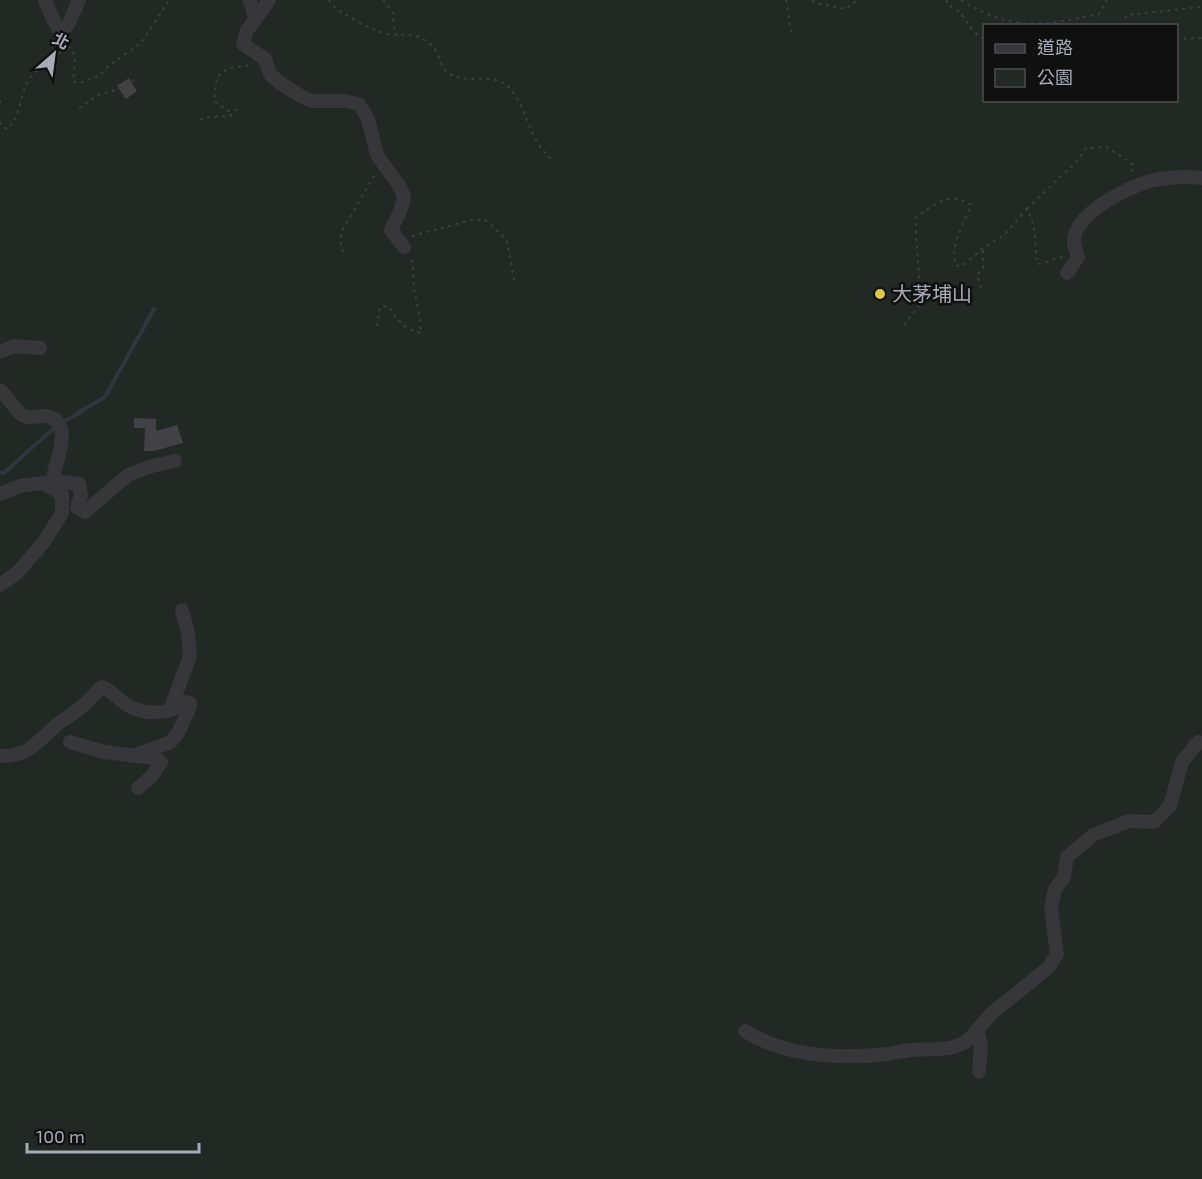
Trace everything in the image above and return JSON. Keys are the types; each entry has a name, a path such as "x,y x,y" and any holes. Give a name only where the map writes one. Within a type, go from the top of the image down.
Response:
{"street":[{"path":"45,0 52,20 58,28 64,28 68,24 79,0"},
{"path":"249,0 255,21"},
{"path":"269,0 247,30 243,44 265,59 270,74 279,84 299,95 312,101 344,101 359,104 368,119 376,155 398,184 404,196 401,209 391,230 402,245"},
{"path":"1067,273 1078,256 1074,243 1078,226 1087,215 1142,184 1184,176 1202,178"},
{"path":"0,352 14,346 40,348"},
{"path":"0,390 20,414 29,418 44,416 58,423 63,438 48,482"},
{"path":"0,494 21,486 48,482 79,484 81,495 77,507 85,512 128,475 175,461"},
{"path":"0,585 18,572 44,542 62,513 62,494 48,482"},
{"path":"170,710 190,656 188,633 182,610"},
{"path":"0,756 16,756 32,748 102,687 110,690 125,704 136,710 156,713 190,702 180,732 174,740 132,756"},
{"path":"70,742 104,752 154,758 161,762 152,776 138,788"},
{"path":"745,1031 758,1039 794,1051 846,1056 888,1054 921,1049 939,1050 960,1046 970,1040 992,1013 1049,967 1057,954 1051,908 1055,889 1065,877 1067,857 1093,835 1129,822 1154,822 1170,806 1182,762 1198,742 1202,743"},
{"path":"977,1030 981,1044 979,1072"}],"path":[{"path":"68,46 76,56 73,69 74,82 80,83 99,76 106,68 142,42 169,0"},
{"path":"329,0 332,5 351,19 387,34 417,36 434,47 439,61 449,74 466,80 486,78 504,83 513,92 531,134 541,150 551,159"},
{"path":"383,0 394,14 393,25 397,34"},
{"path":"786,0 791,32"},
{"path":"812,0 816,3 846,9 857,0"},
{"path":"947,0 947,4 960,12 973,32 983,38"},
{"path":"961,0 982,13 1022,24"},
{"path":"1047,24 1099,14 1107,0"},
{"path":"1125,24 1126,15 1202,7"},
{"path":"0,122 2,127 7,129 10,127 29,80 49,59 68,46 70,38 64,28"},
{"path":"1178,39 1202,38"},
{"path":"200,120 208,117 230,116 236,110 228,111 214,101 217,77 229,68 267,65"},
{"path":"79,108 98,95 116,90 134,80"},
{"path":"0,100 0,105"},
{"path":"904,324 921,303 915,218 944,200 962,198 971,205 953,256 956,266 965,264 983,248 1004,235 1026,209 1078,160 1086,148 1107,147 1134,165 1125,192"},
{"path":"343,252 340,240 343,229 373,180 380,160"},
{"path":"1026,209 1034,223 1037,264 1044,264 1058,257 1078,256"},
{"path":"377,326 380,307 388,306 402,326 412,332 421,333 414,289 412,255 402,245 414,235 426,231 471,220 485,220 507,241 515,285"},
{"path":"981,288 977,275 982,268 983,248"}],"green space":[{"path":"0,0 1202,0 1202,1179 0,1179"}],"building":[{"path":"129,78 137,91 126,99 117,86"},
{"path":"134,418 156,419 156,431 177,425 183,443 154,451 144,451 145,428 134,428"}],"waterway":[{"path":"0,473 4,473 55,427 105,397 154,309"}],"place":[{"name":"大茅埔山","path":"880,294"}]}
